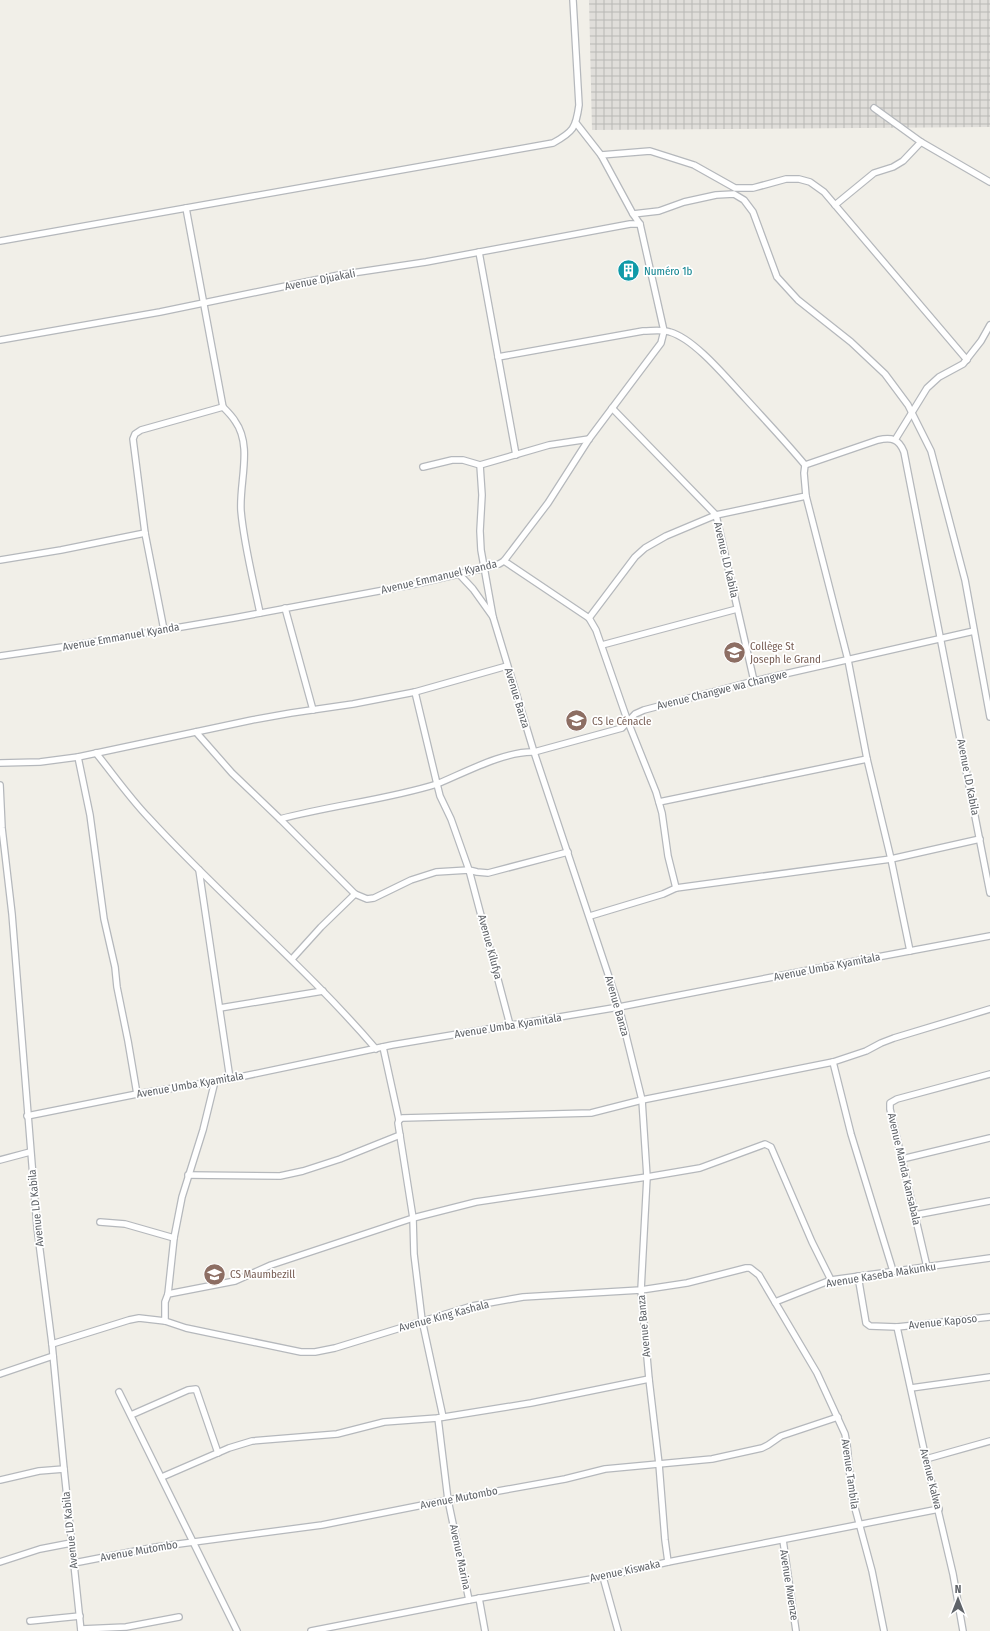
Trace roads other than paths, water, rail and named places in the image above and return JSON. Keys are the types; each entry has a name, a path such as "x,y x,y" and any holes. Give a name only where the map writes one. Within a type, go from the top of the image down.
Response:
{"street":[{"path":"0,241 553,143 566,136 576,123 579,105 573,0"},
{"path":"874,108 921,142 990,182"},
{"path":"576,123 601,155 640,224 664,331"},
{"path":"835,205 874,173 893,168 903,161 921,142"},
{"path":"601,155 650,151 694,165 735,191 753,212 777,277 798,300 851,342 885,374 908,404 911,414 931,451 965,580 990,717"},
{"path":"634,214 659,211 684,202 753,188 786,179 799,179 810,182 824,192 967,360"},
{"path":"186,208 223,407 236,421 240,430 243,445 244,473 241,510 260,613"},
{"name":"Avenue Djuakali","path":"0,340 204,303 339,275 479,252 630,224 640,224"},
{"path":"479,252 516,455"},
{"path":"806,465 878,440 887,438 896,440 933,381 957,368 967,360 990,326"},
{"path":"498,358 643,331 664,331 680,336 721,372 806,465"},
{"name":"Avenue Emmanuel Kyanda","path":"0,656 76,645 260,613 458,574 485,568 504,561 548,503 589,440 661,342 664,331"},
{"path":"164,630 145,533 133,439 135,434 141,430 223,407"},
{"name":"Avenue LD Kabila","path":"612,408 716,515 754,681"},
{"path":"422,467 452,460 463,460 480,465 549,446 589,440"},
{"name":"Avenue LD Kabila","path":"896,440 901,444 904,452 990,893"},
{"name":"Avenue Banza","path":"480,465 482,496 480,531 481,550 493,617 534,752 590,916 619,1008 642,1100 647,1177 641,1290 648,1379 659,1464 668,1562"},
{"path":"806,465 804,473 806,496 848,660 867,759 891,859 910,951"},
{"path":"589,618 635,557 645,548 666,536 716,515 806,496"},
{"path":"0,560 61,550 145,533"},
{"path":"504,561 589,618 602,645 628,722 648,769 659,802 668,856 676,888"},
{"path":"458,574 473,589 493,617"},
{"path":"285,608 313,710"},
{"path":"602,645 737,609"},
{"path":"941,638 974,632"},
{"name":"Avenue Changwe wa Changwe","path":"280,819 332,806 417,790 437,784 507,756 523,752 534,752 622,728 635,714 644,710 754,681 941,638"},
{"path":"0,763 40,762 78,757 290,713 366,702 415,692 507,666"},
{"name":"Avenue Kilufya","path":"415,692 440,796 469,870 510,1025"},
{"path":"196,732 232,773 355,894 360,897 374,898 411,880 436,872 469,870 488,873 568,852"},
{"path":"96,753 138,805 199,870 292,959 376,1048"},
{"path":"78,757 90,815 109,945 115,967 116,986 127,1034 137,1094"},
{"path":"659,802 867,759"},
{"name":"Avenue LD Kabila","path":"0,785 1,828 12,914 37,1227 52,1344 81,1630"},
{"path":"590,916 663,894 676,888 891,859 980,839"},
{"path":"199,870 230,1079"},
{"path":"292,959 321,927 355,894"},
{"name":"Avenue Umba Kyamitala","path":"27,1116 137,1094 230,1079 376,1048 619,1008 990,936"},
{"path":"220,1008 323,991"},
{"path":"399,1120 402,1118 591,1113 642,1100 833,1062 866,1052 881,1043 894,1038 990,1009"},
{"name":"Avenue Marina","path":"383,1047 399,1120 413,1218 414,1254 422,1320 441,1418 448,1500 469,1600"},
{"path":"833,1062 851,1134 893,1271"},
{"name":"Avenue Manda Kansabala","path":"927,1268 889,1106 890,1103 897,1099 990,1074"},
{"path":"165,1321 165,1302 168,1294 174,1238 182,1197 203,1130 216,1081"},
{"path":"188,1175 280,1176 295,1173 340,1159 400,1135"},
{"path":"902,1159 990,1138"},
{"path":"168,1294 235,1281 271,1265 413,1218 476,1202 700,1168 761,1145 768,1144 812,1242 831,1280"},
{"path":"0,1160 30,1152"},
{"path":"915,1215 990,1201"},
{"path":"100,1222 125,1224 174,1238"},
{"name":"Avenue Kaseba Makunku","path":"776,1302 831,1280 893,1271 927,1268 990,1258"},
{"name":"Avenue King Kashala","path":"52,1344 138,1318 165,1321 186,1328 301,1352 315,1352 335,1348 422,1320 472,1306 524,1297 641,1290 668,1286 750,1268"},
{"name":"Avenue Tambila","path":"750,1268 759,1275 776,1302 817,1373 838,1417 847,1446 850,1480 858,1525 872,1571 884,1631"},
{"name":"Avenue Kaposo","path":"858,1276 868,1325 897,1327 990,1317"},
{"name":"Avenue Kalwa","path":"897,1327 926,1459 939,1509 963,1631"},
{"path":"0,1374 53,1356"},
{"path":"911,1388 990,1377"},
{"path":"162,1477 218,1453 252,1441 337,1434 384,1422 441,1418 531,1403 648,1379"},
{"path":"131,1415 188,1390 196,1389 218,1453"},
{"path":"119,1392 237,1631"},
{"name":"Avenue Mutombo","path":"74,1563 156,1547 322,1525 565,1479 606,1469 712,1459 751,1452 768,1446 781,1436 838,1417"},
{"path":"926,1459 990,1441"},
{"path":"0,1480 39,1471 64,1468"},
{"name":"Avenue Kiswaka","path":"312,1631 479,1598 603,1577 668,1562 939,1509"},
{"name":"Avenue Mwenze","path":"783,1540 796,1631"},
{"path":"0,1562 40,1549 72,1543"},
{"path":"603,1577 618,1631"},
{"name":"Avenue Marina","path":"479,1598 485,1631"},
{"path":"30,1621 80,1616"},
{"path":"81,1630 126,1627 179,1617"}],"place":[{"name":"Numéro 1b","path":"629,271"},
{"name":"Collège St Joseph le Grand","path":"735,652"},
{"name":"CS le Cénacle","path":"576,721"},
{"name":"CS Maumbezill","path":"214,1274"}]}
